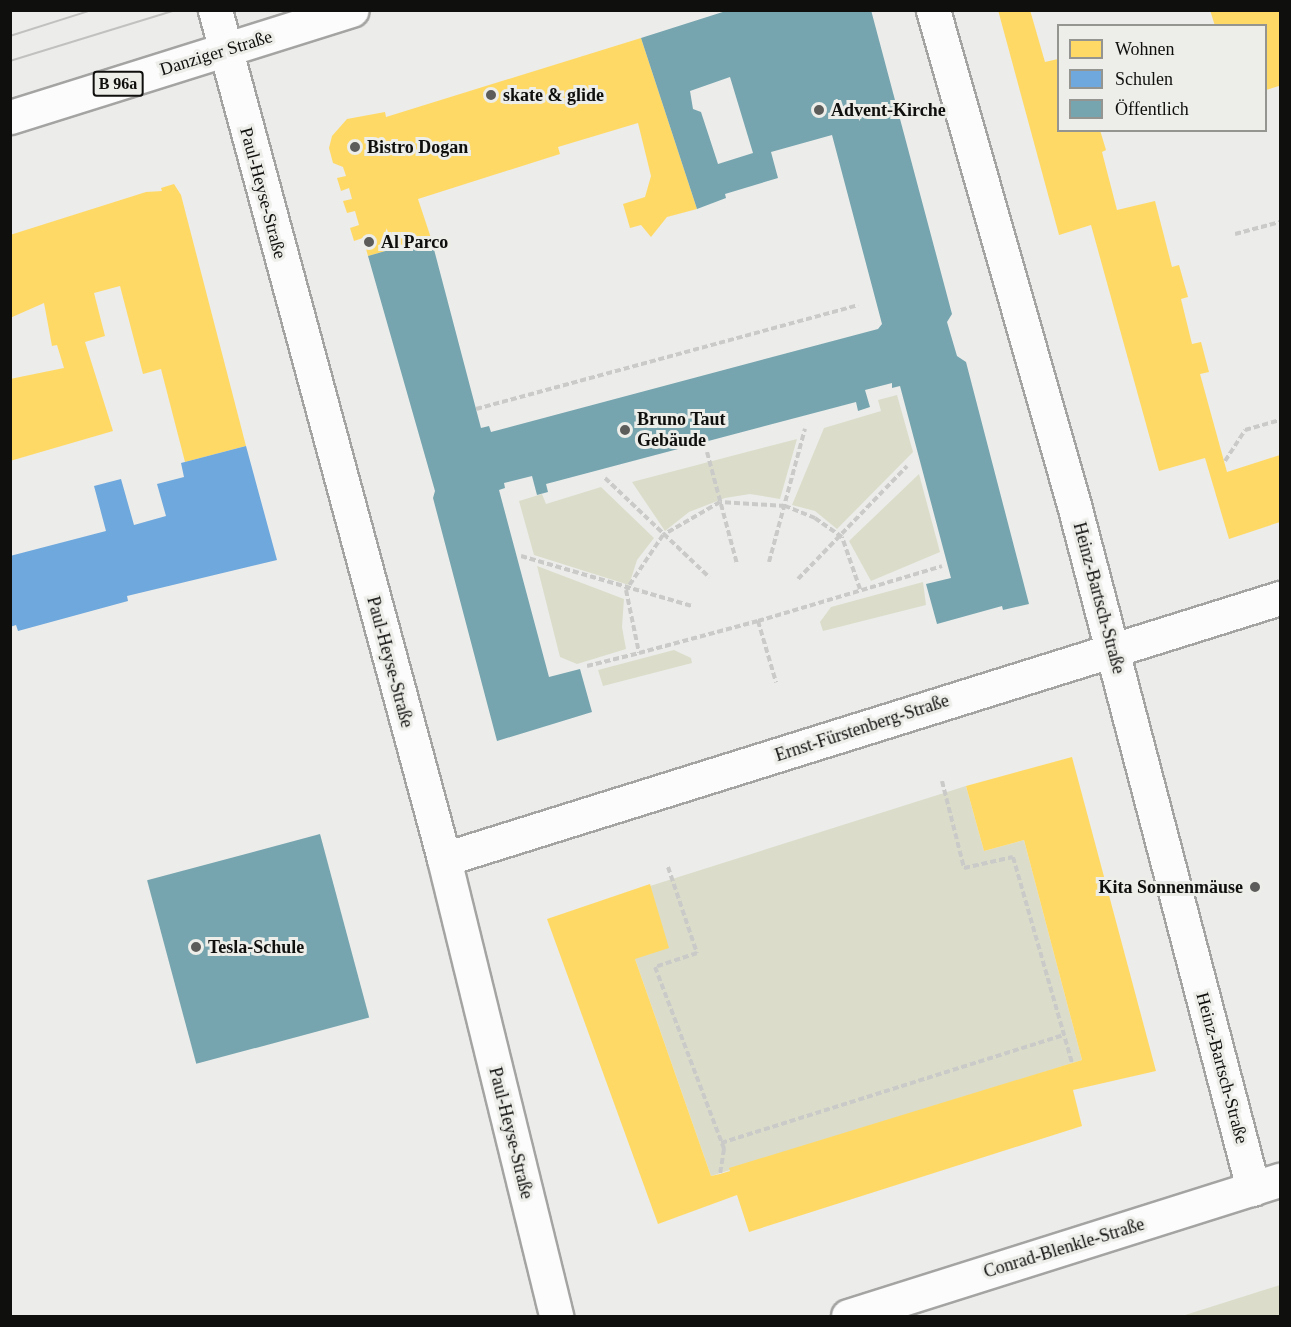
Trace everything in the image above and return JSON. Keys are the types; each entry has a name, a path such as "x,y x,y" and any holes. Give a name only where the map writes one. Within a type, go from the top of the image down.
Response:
{"street":[{"name":"Paul-Heyse-Straße","path":"215,10 444,859 556,1317"},
{"name":"Danziger Straße","path":"10,117 352,10"},
{"name":"Heinz-Bartsch-Straße","path":"933,10 1113,650 1267,1185"},
{"name":"Ernst-Fürstenberg-Straße","path":"444,859 1281,598"},
{"name":"Conrad-Blenkle-Straße","path":"848,1317 1267,1185"}],"path":[{"path":"1235,234 1281,222"},
{"path":"476,409 858,305"},
{"path":"1225,460 1245,430 1281,420"},
{"path":"769,562 805,429"},
{"path":"707,452 737,564"},
{"path":"798,579 842,537 908,466"},
{"path":"605,478 663,536 709,577"},
{"path":"639,653 627,590 663,536 720,502 785,506 815,518 842,537 860,589"},
{"path":"521,556 627,590 692,606"},
{"path":"587,666 758,621 942,566"},
{"path":"758,621 776,682"},
{"path":"942,781 964,868 1013,857 1072,1063"},
{"path":"668,867 698,953 655,967 721,1143 720,1174"},
{"path":"721,1143 1064,1035"}],"green space":[{"path":"897,395 913,452 837,529 815,511 792,505 824,428 881,411 878,400"},
{"path":"797,439 780,499 750,494 725,498 689,512 665,531 632,482"},
{"path":"919,474 940,552 871,581 849,541"},
{"path":"601,487 654,538 637,560 629,585 534,555 519,501 542,494 546,504"},
{"path":"537,566 624,599 622,627 626,649 577,664 560,657"},
{"path":"923,582 926,605 823,631 820,622 831,607"},
{"path":"674,650 691,658 692,663 603,686 598,670"},
{"path":"966,786 984,851 1024,840 1082,1060 711,1176 635,959 650,886"},
{"path":"1280,1285 1280,1316 1182,1316"}],"building: Wohnen":[{"path":"998,10 1030,10 1045,62 1057,59 1057,132 1101,132 1106,150 1102,152 1117,210 1155,201 1172,267 1179,265 1188,297 1181,299 1192,344 1201,342 1209,372 1200,374 1227,472 1280,455 1280,522 1229,539 1205,458 1159,471 1091,225 1059,235"},
{"path":"1210,10 1280,10 1280,91 1279,86 1267,90 1267,24 1214,24"},
{"path":"641,38 697,209 667,217 651,237 641,225 630,228 623,204 645,197 651,176 638,123 558,147 560,154 418,199 431,238 368,256 363,238 354,241 350,228 359,225 355,211 347,213 343,201 352,199 349,188 341,191 337,178 346,176 343,167 333,163 329,148 332,136 347,119 385,112 386,117"},
{"path":"174,184 181,195 246,446 185,462 161,369 143,374 120,286 94,293 105,336 85,342 113,431 10,461 10,379 64,368 57,345 52,346 44,303 10,318 10,235 146,192 162,191 161,188"},
{"path":"1072,757 1156,1071 1073,1090 1082,1126 749,1232 737,1195 658,1224 547,919 650,884 669,948 635,959 711,1176 730,1171 729,1168 1082,1060 1024,840 984,851 966,786"}],"building: Schulen":[{"path":"246,446 277,560 127,596 128,601 18,631 16,625 10,627 10,556 106,531 94,486 121,479 134,525 166,516 157,484 184,477 181,463"}],"building: Öffentlich":[{"name":"Bruno Taut Gebäude","path":"729,10 871,10 952,314 947,322 957,356 966,362 1029,604 1003,610 1002,606 937,624 926,584 951,578 900,386 892,388 892,383 865,390 870,407 858,411 856,402 546,484 548,492 537,495 532,476 504,483 505,488 499,490 549,677 580,669 592,712 497,741 433,498 435,491 368,256 431,238 481,428 489,426 491,432 878,329 882,324 832,135 771,152 778,178 725,194 726,198 697,209 641,38","holes":["730,77 753,153 718,164 701,112 693,109 690,91"]},
{"path":"320,834 369,1018 196,1064 147,880"}],"tram line":[{"path":"10,36 92,10"},
{"path":"10,61 176,10"}],"place":[{"name":"skate & glide","path":"491,95"},
{"name":"Advent-Kirche","path":"819,110"},
{"name":"Bistro Dogan","path":"355,147"},
{"name":"Al Parco","path":"369,242"},
{"name":"Bruno Taut Gebäude","path":"625,430"},
{"name":"Kita Sonnenmäuse","path":"1255,887"},
{"name":"Tesla-Schule","path":"196,947"}]}
